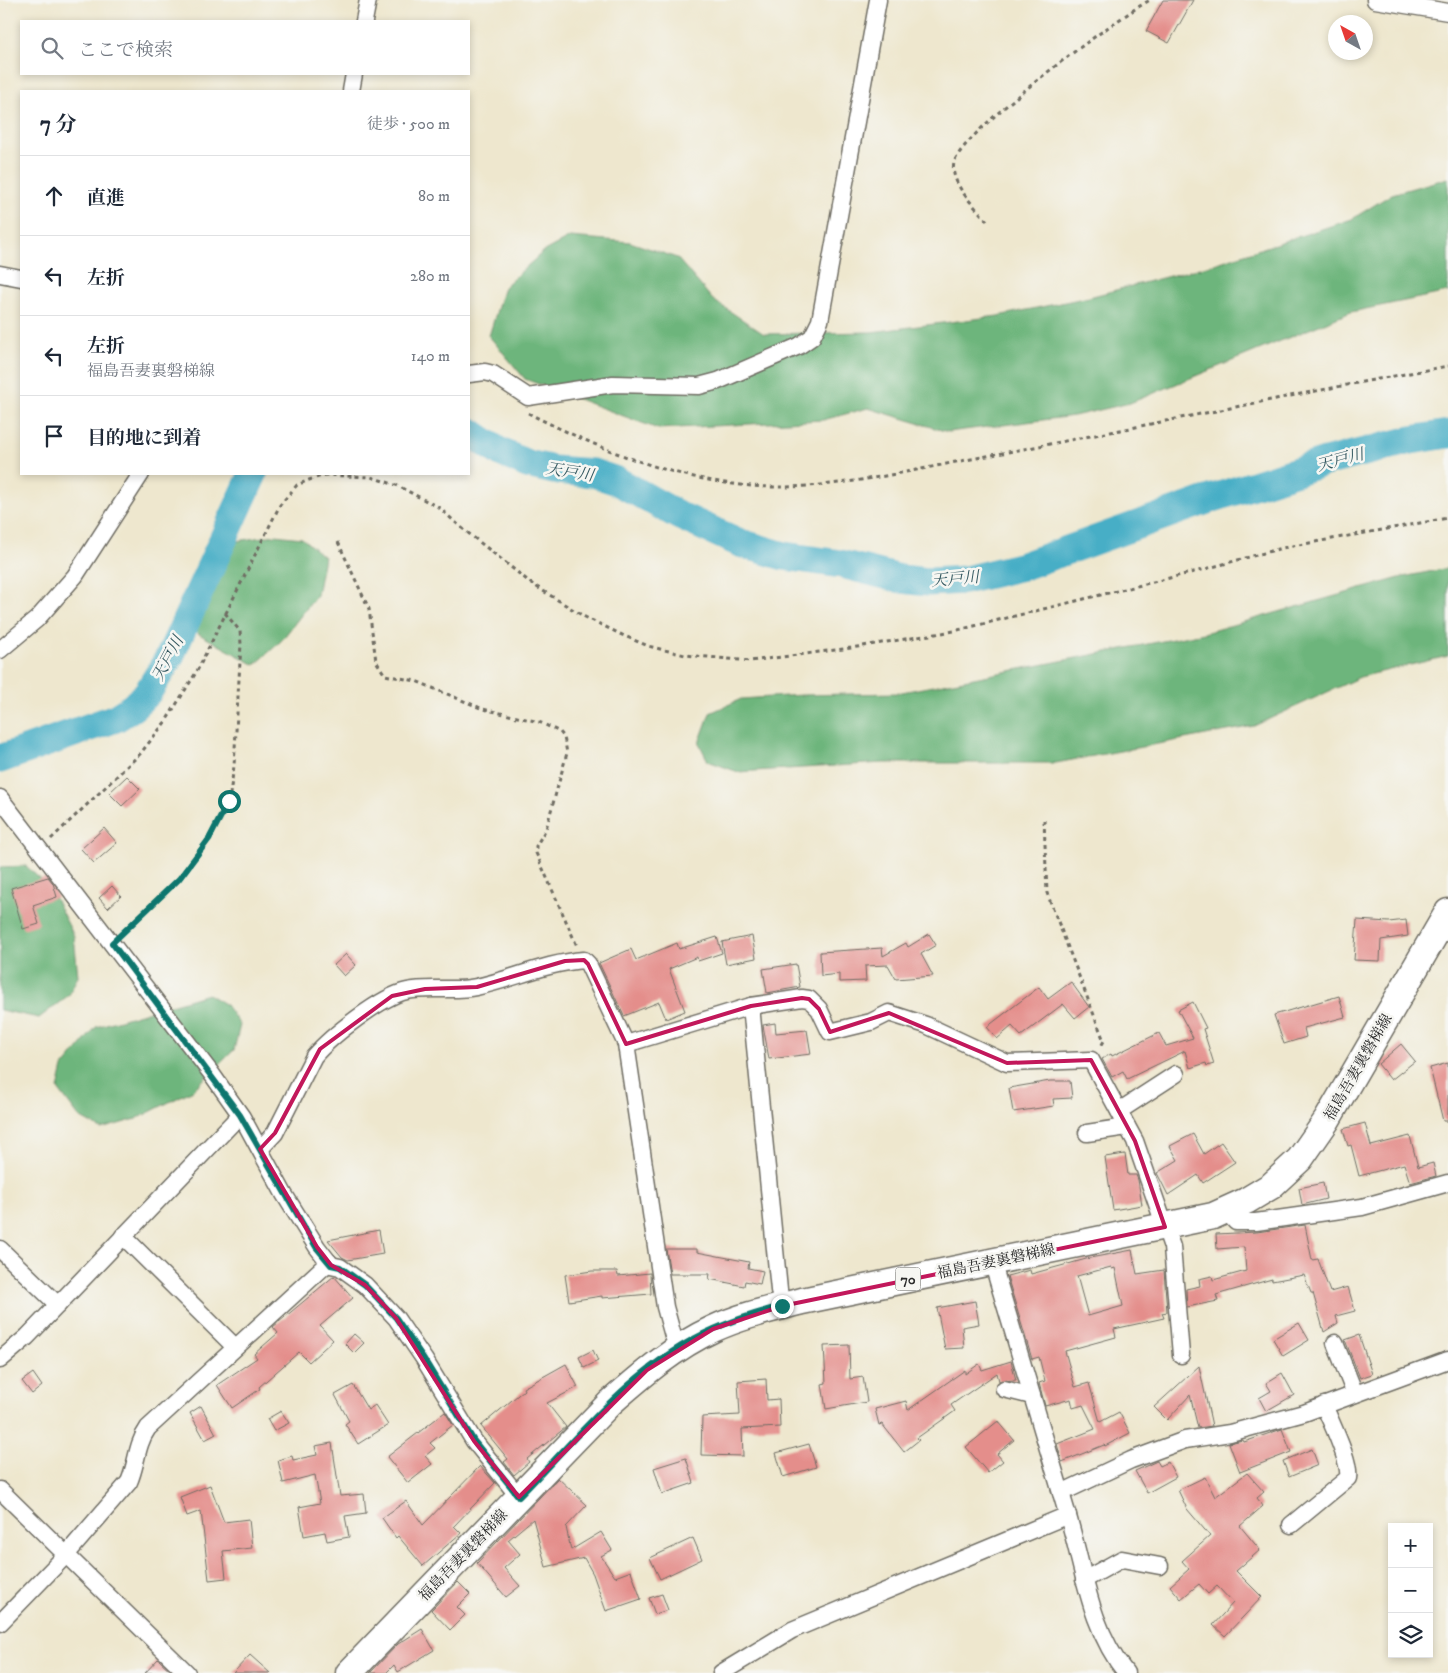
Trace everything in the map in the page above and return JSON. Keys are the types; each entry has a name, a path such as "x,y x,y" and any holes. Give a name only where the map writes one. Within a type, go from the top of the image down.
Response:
{"main road":[{"name":"福島吾妻裏磐梯線","path":"349,1673 610,1404 647,1370 679,1348 713,1329 782,1306 1213,1216 1271,1186 1300,1159 1327,1120 1448,912"}],"street":[{"path":"364,20 368,0"},
{"path":"470,374 485,372 493,374 528,396 613,384 666,384 690,388 718,381 799,346 812,337 820,321 878,0"},
{"path":"1375,0 1448,12"},
{"path":"351,90 354,75"},
{"path":"0,274 20,278"},
{"path":"0,650 37,619 75,576 141,475"},
{"path":"0,798 112,943 240,1115 316,1247 329,1262 340,1267 365,1285 396,1318 424,1359 474,1441 519,1497"},
{"path":"260,1149 268,1144 275,1133 314,1056 320,1049 360,1017 392,996 406,991 425,989 472,988 553,964 584,960 588,964 626,1044 665,1307 673,1336 679,1348"},
{"path":"626,1044 751,1006 808,999 818,1009 830,1032 870,1022 889,1013 926,1025 1007,1062 1091,1060 1135,1141 1172,1247 1181,1356"},
{"path":"751,1006 782,1306"},
{"path":"1119,1111 1176,1074"},
{"path":"0,1360 27,1337 240,1115"},
{"path":"1087,1133 1127,1127"},
{"path":"1225,1210 1236,1222 1256,1222 1362,1207 1448,1183"},
{"path":"124,1236 235,1347"},
{"path":"0,1249 58,1305"},
{"path":"992,1261 1068,1515 1084,1580 1103,1635 1126,1673"},
{"path":"0,1623 66,1556 129,1482 134,1470 138,1446 148,1428 329,1262"},
{"path":"1335,1343 1355,1394"},
{"path":"1061,1492 1131,1460 1185,1440 1267,1424 1448,1360"},
{"path":"1004,1389 1032,1396"},
{"path":"1291,1525 1348,1478 1350,1471 1324,1405"},
{"path":"0,1490 187,1673"},
{"path":"721,1673 792,1630 1068,1515"},
{"path":"1084,1580 1122,1559 1160,1566"}],"path":[{"path":"987,221 964,193 955,176 954,163 967,142 1059,63 1112,23 1150,0"},
{"path":"523,410 566,432 639,462 690,475 751,486 799,487 874,476 1105,434 1280,397 1448,366"},
{"path":"36,845 140,754 166,721 197,671 280,505 297,486 325,475 371,477 396,486 438,507 532,584 585,617 620,634 648,646 686,655 751,661 851,648 954,631 1189,574 1282,548 1448,518"},
{"path":"338,542 369,609 376,661 385,675 416,681 483,709 552,726 564,737 567,753 546,829 536,846 536,853 584,960"},
{"path":"112,943 179,879 209,839 229,801 234,757 241,644 240,631 225,613"},
{"path":"1044,820 1047,893 1104,1041 1091,1060"}],"highlighted area":[{"path":"584,960 588,964 626,1044 751,1006 802,998 809,999 819,1009 830,1032 889,1013 1007,1063 1091,1060 1135,1141 1165,1227 782,1306 713,1329 647,1370 519,1497 474,1441 396,1318 365,1285 331,1265 317,1247 260,1149 275,1133 320,1049 392,996 425,989 477,987 565,961"}],"green space":[{"path":"1448,178 1448,292 1351,312 1130,403 1074,416 948,432 868,408 823,420 658,429 525,379 489,336 504,287 544,251 570,237 630,242 677,258 713,300 764,334 871,332 998,316 1089,297 1208,266 1352,219 1392,194"},
{"path":"275,535 302,538 324,557 317,595 281,641 255,665 199,634 185,620 187,592 210,561 237,541"},
{"path":"1448,568 1448,656 1360,677 1254,726 1056,763 883,763 738,772 708,761 699,743 710,713 741,699 802,695 897,693 1204,633 1403,577"},
{"path":"26,866 49,887 74,936 78,976 69,995 39,1018 0,1010 0,867"},
{"path":"208,994 226,1005 240,1025 234,1050 193,1090 136,1119 101,1129 79,1117 58,1089 63,1067 96,1027"}],"building":[{"path":"1163,0 1193,0 1169,43 1146,31"},
{"path":"127,776 140,789 122,806 109,793"},
{"path":"104,828 117,843 94,863 81,849"},
{"path":"48,877 53,883 57,897 33,905 39,924 23,929 11,888"},
{"path":"112,886 121,896 108,908 99,898"},
{"path":"1357,920 1389,922 1406,920 1408,936 1381,940 1380,961 1354,960"},
{"path":"929,934 936,945 921,954 933,976 896,979 888,965 865,966 866,981 839,982 839,974 821,976 820,952 882,948 883,956 906,943 908,947"},
{"path":"752,936 756,958 726,964 722,942"},
{"path":"717,937 722,953 698,961 697,957 669,969 685,1011 666,1019 659,1002 624,1016 599,963 631,949 636,960 677,943 679,949"},
{"path":"346,954 356,965 344,976 334,965"},
{"path":"796,964 800,987 767,993 763,969"},
{"path":"1071,982 1089,1007 1075,1018 1063,1004 1021,1036 1012,1026 997,1039 987,1027 1039,987 1048,999"},
{"path":"1339,996 1345,1017 1304,1028 1306,1037 1284,1044 1274,1015"},
{"path":"1193,1002 1206,1028 1203,1029 1214,1064 1207,1066 1206,1063 1190,1068 1185,1051 1127,1079 1123,1071 1112,1077 1102,1059 1111,1054 1112,1056 1159,1033 1166,1046 1193,1038 1178,1010"},
{"path":"775,1023 776,1033 807,1030 811,1054 769,1059 763,1025"},
{"path":"1401,1044 1415,1061 1391,1080 1378,1064"},
{"path":"1448,1063 1448,1121 1443,1121 1430,1068"},
{"path":"1050,1081 1070,1081 1072,1098 1053,1099 1054,1106 1013,1112 1009,1088"},
{"path":"1365,1123 1371,1146 1410,1136 1418,1167 1433,1163 1436,1176 1410,1183 1404,1164 1359,1176 1351,1145 1348,1146 1343,1129"},
{"path":"1193,1134 1204,1154 1221,1142 1235,1162 1203,1183 1198,1175 1168,1195 1157,1173 1178,1160 1170,1146"},
{"path":"1125,1154 1128,1175 1136,1175 1138,1180 1142,1205 1113,1210 1105,1157"},
{"path":"1323,1183 1326,1199 1302,1205 1299,1188"},
{"path":"1305,1225 1312,1260 1318,1259 1330,1292 1348,1287 1355,1311 1336,1316 1338,1323 1324,1332 1313,1293 1311,1293 1304,1275 1272,1281 1272,1279 1216,1295 1218,1301 1187,1307 1186,1289 1200,1286 1199,1279 1212,1276 1213,1280 1246,1271 1244,1247 1217,1249 1216,1234 1257,1232"},
{"path":"379,1230 383,1254 348,1260 342,1257 328,1240"},
{"path":"666,1249 697,1249 697,1252 749,1262 748,1268 763,1271 760,1284 745,1281 744,1286 709,1279 710,1274 670,1274"},
{"path":"1132,1250 1137,1274 1164,1270 1167,1312 1162,1313 1164,1318 1114,1329 1116,1337 1065,1351 1075,1387 1089,1383 1100,1422 1119,1412 1130,1433 1105,1446 1062,1462 1057,1444 1095,1429 1083,1405 1073,1408 1071,1399 1045,1406 1039,1383 1045,1381 1039,1357 1032,1359 1007,1276 1030,1270 1031,1274 1090,1258","holes":["1111,1267 1112,1269 1115,1268 1123,1306 1088,1316 1077,1276"]},
{"path":"592,1271 617,1271 618,1276 650,1273 651,1294 602,1298 602,1296 569,1301 565,1275"},
{"path":"334,1276 353,1298 320,1326 333,1340 309,1362 299,1352 259,1387 260,1389 232,1408 217,1385 257,1358 254,1354 278,1333 273,1327"},
{"path":"975,1301 979,1324 962,1327 964,1348 945,1349 937,1308"},
{"path":"1299,1323 1309,1340 1283,1356 1273,1339"},
{"path":"354,1334 364,1343 354,1353 345,1344"},
{"path":"1359,1335 1372,1374 1360,1378 1345,1340"},
{"path":"849,1345 850,1379 863,1377 867,1402 826,1409 822,1384 826,1383 824,1346"},
{"path":"593,1350 598,1361 584,1368 579,1357"},
{"path":"1011,1361 1016,1380 999,1381 997,1373 951,1405 955,1411 917,1438 919,1440 904,1452 882,1424 879,1425 875,1409 906,1401 908,1410 965,1370 965,1374 979,1364 982,1370"},
{"path":"566,1364 578,1387 547,1403 566,1427 527,1459 529,1462 514,1475 504,1462 508,1459 481,1426 524,1390 523,1388"},
{"path":"1199,1366 1212,1426 1198,1428 1190,1395 1167,1420 1154,1407"},
{"path":"33,1373 42,1386 32,1394 22,1381"},
{"path":"1282,1373 1294,1395 1266,1411 1259,1398 1271,1391 1266,1383"},
{"path":"766,1379 767,1400 779,1399 780,1427 742,1429 743,1456 701,1455 702,1417 740,1415 738,1381"},
{"path":"353,1385 368,1410 375,1405 388,1425 358,1444 345,1424 349,1421 335,1395"},
{"path":"201,1406 216,1434 205,1440 190,1413"},
{"path":"281,1411 289,1423 274,1431 267,1419"},
{"path":"445,1412 453,1425 430,1443 435,1448 425,1456 432,1464 408,1483 387,1457"},
{"path":"998,1421 1014,1440 997,1454 1003,1461 988,1473 966,1447"},
{"path":"1282,1429 1291,1452 1240,1472 1229,1443 1243,1440 1244,1442"},
{"path":"332,1443 340,1496 364,1494 366,1513 345,1516 349,1537 327,1541 325,1532 304,1536 299,1507 320,1503 315,1475 283,1483 278,1460 292,1456 293,1460 317,1455 315,1446"},
{"path":"809,1444 816,1467 783,1477 776,1453"},
{"path":"1312,1449 1318,1465 1289,1477 1283,1461"},
{"path":"686,1458 694,1483 662,1494 654,1468"},
{"path":"1157,1461 1160,1466 1168,1462 1176,1477 1147,1493 1135,1471"},
{"path":"480,1466 495,1483 454,1526 461,1533 423,1566 398,1536 396,1538 382,1518 406,1501 423,1525"},
{"path":"1247,1473 1264,1492 1257,1498 1263,1506 1240,1526 1260,1550 1236,1571 1262,1597 1225,1636 1213,1625 1233,1603 1217,1586 1208,1594 1199,1584 1181,1599 1170,1586 1189,1569 1182,1561 1210,1536 1187,1509 1178,1490 1205,1477 1215,1497"},
{"path":"558,1478 587,1505 566,1527 571,1550 601,1532 612,1550 601,1556 615,1577 631,1571 641,1599 606,1611 593,1574 584,1558 546,1567 533,1519 508,1540 520,1554 504,1568 520,1586 506,1597 477,1563"},
{"path":"210,1485 224,1522 249,1519 252,1548 223,1551 226,1578 209,1580 201,1511 187,1516 180,1497"},
{"path":"693,1538 702,1559 660,1579 650,1558"},
{"path":"458,1582 470,1594 457,1607 465,1615 450,1630 431,1610"},
{"path":"662,1594 668,1610 655,1614 649,1598"},
{"path":"422,1629 434,1650 398,1672 394,1665 386,1673 370,1673 398,1644"},
{"path":"250,1655 270,1673 233,1673"},
{"path":"158,1659 173,1673 145,1673"}],"waterway":[{"name":"天戸川","path":"470,432 498,451 527,464 554,470 593,473 617,481 680,516 740,543 784,556 841,564 901,579 928,582 965,580 1023,566 1207,500 1325,462 1411,440 1448,434"},
{"name":"天戸川","path":"0,759 116,718 133,707 148,692 170,656 253,475"}],"route":[{"path":"229,801 209,839 179,879 112,943 158,1002 240,1115 316,1247 331,1265 340,1267 365,1285 396,1318 424,1359 474,1441 519,1497 610,1404 647,1370 679,1348 713,1329 753,1314 782,1306"}]}
